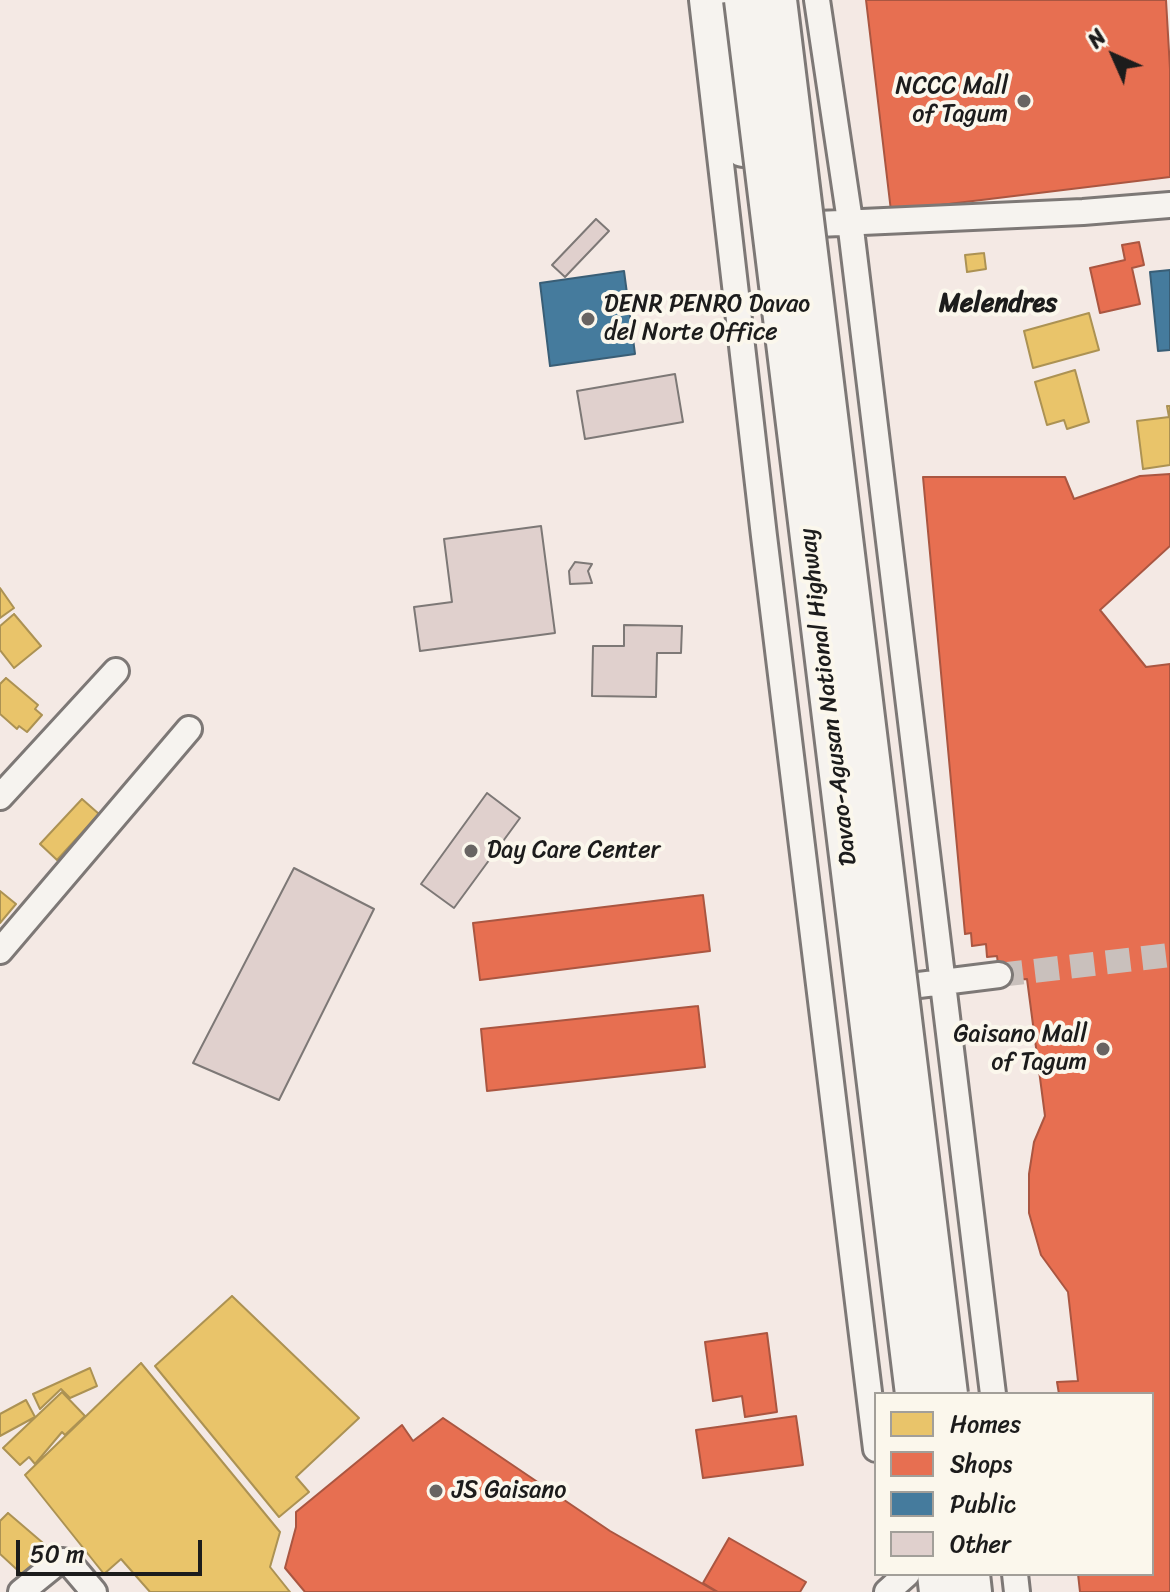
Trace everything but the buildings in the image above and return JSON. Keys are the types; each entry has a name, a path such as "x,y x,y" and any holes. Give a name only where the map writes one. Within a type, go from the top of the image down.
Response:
{"highway":[{"name":"Davao-Agusan National Highway","path":"724,0 727,116 814,685 842,673 874,677"},
{"name":"Davao-Agusan National Highway","path":"743,0 914,1392"},
{"name":"Davao-Agusan National Highway","path":"778,0 949,1392"},
{"name":"Davao-Agusan National Highway","path":"791,0 834,222 865,603 874,677 927,984"},
{"path":"805,611 835,617 865,603"}],"street":[{"path":"702,0 727,116 874,1431"},
{"path":"817,0 834,222 927,984 993,1392"},
{"path":"834,222 1069,213 1170,205"},
{"path":"0,797 116,671"},
{"path":"0,951 189,729"},
{"path":"927,984 999,975"},
{"path":"21,1592 63,1561 71,1565 94,1592"}],"tunnel":[{"path":"999,975 1170,955"}],"place":[{"name":"NCCC Mall of Tagum","path":"1024,101"},
{"name":"DENR PENRO Davao del Norte Office","path":"588,319"},
{"name":"Day Care Center","path":"471,851"},
{"name":"Gaisano Mall of Tagum","path":"1103,1049"},
{"name":"JS Gaisano","path":"436,1491"}],"district":[{"name":"Melendres","path":"998,304"}]}
